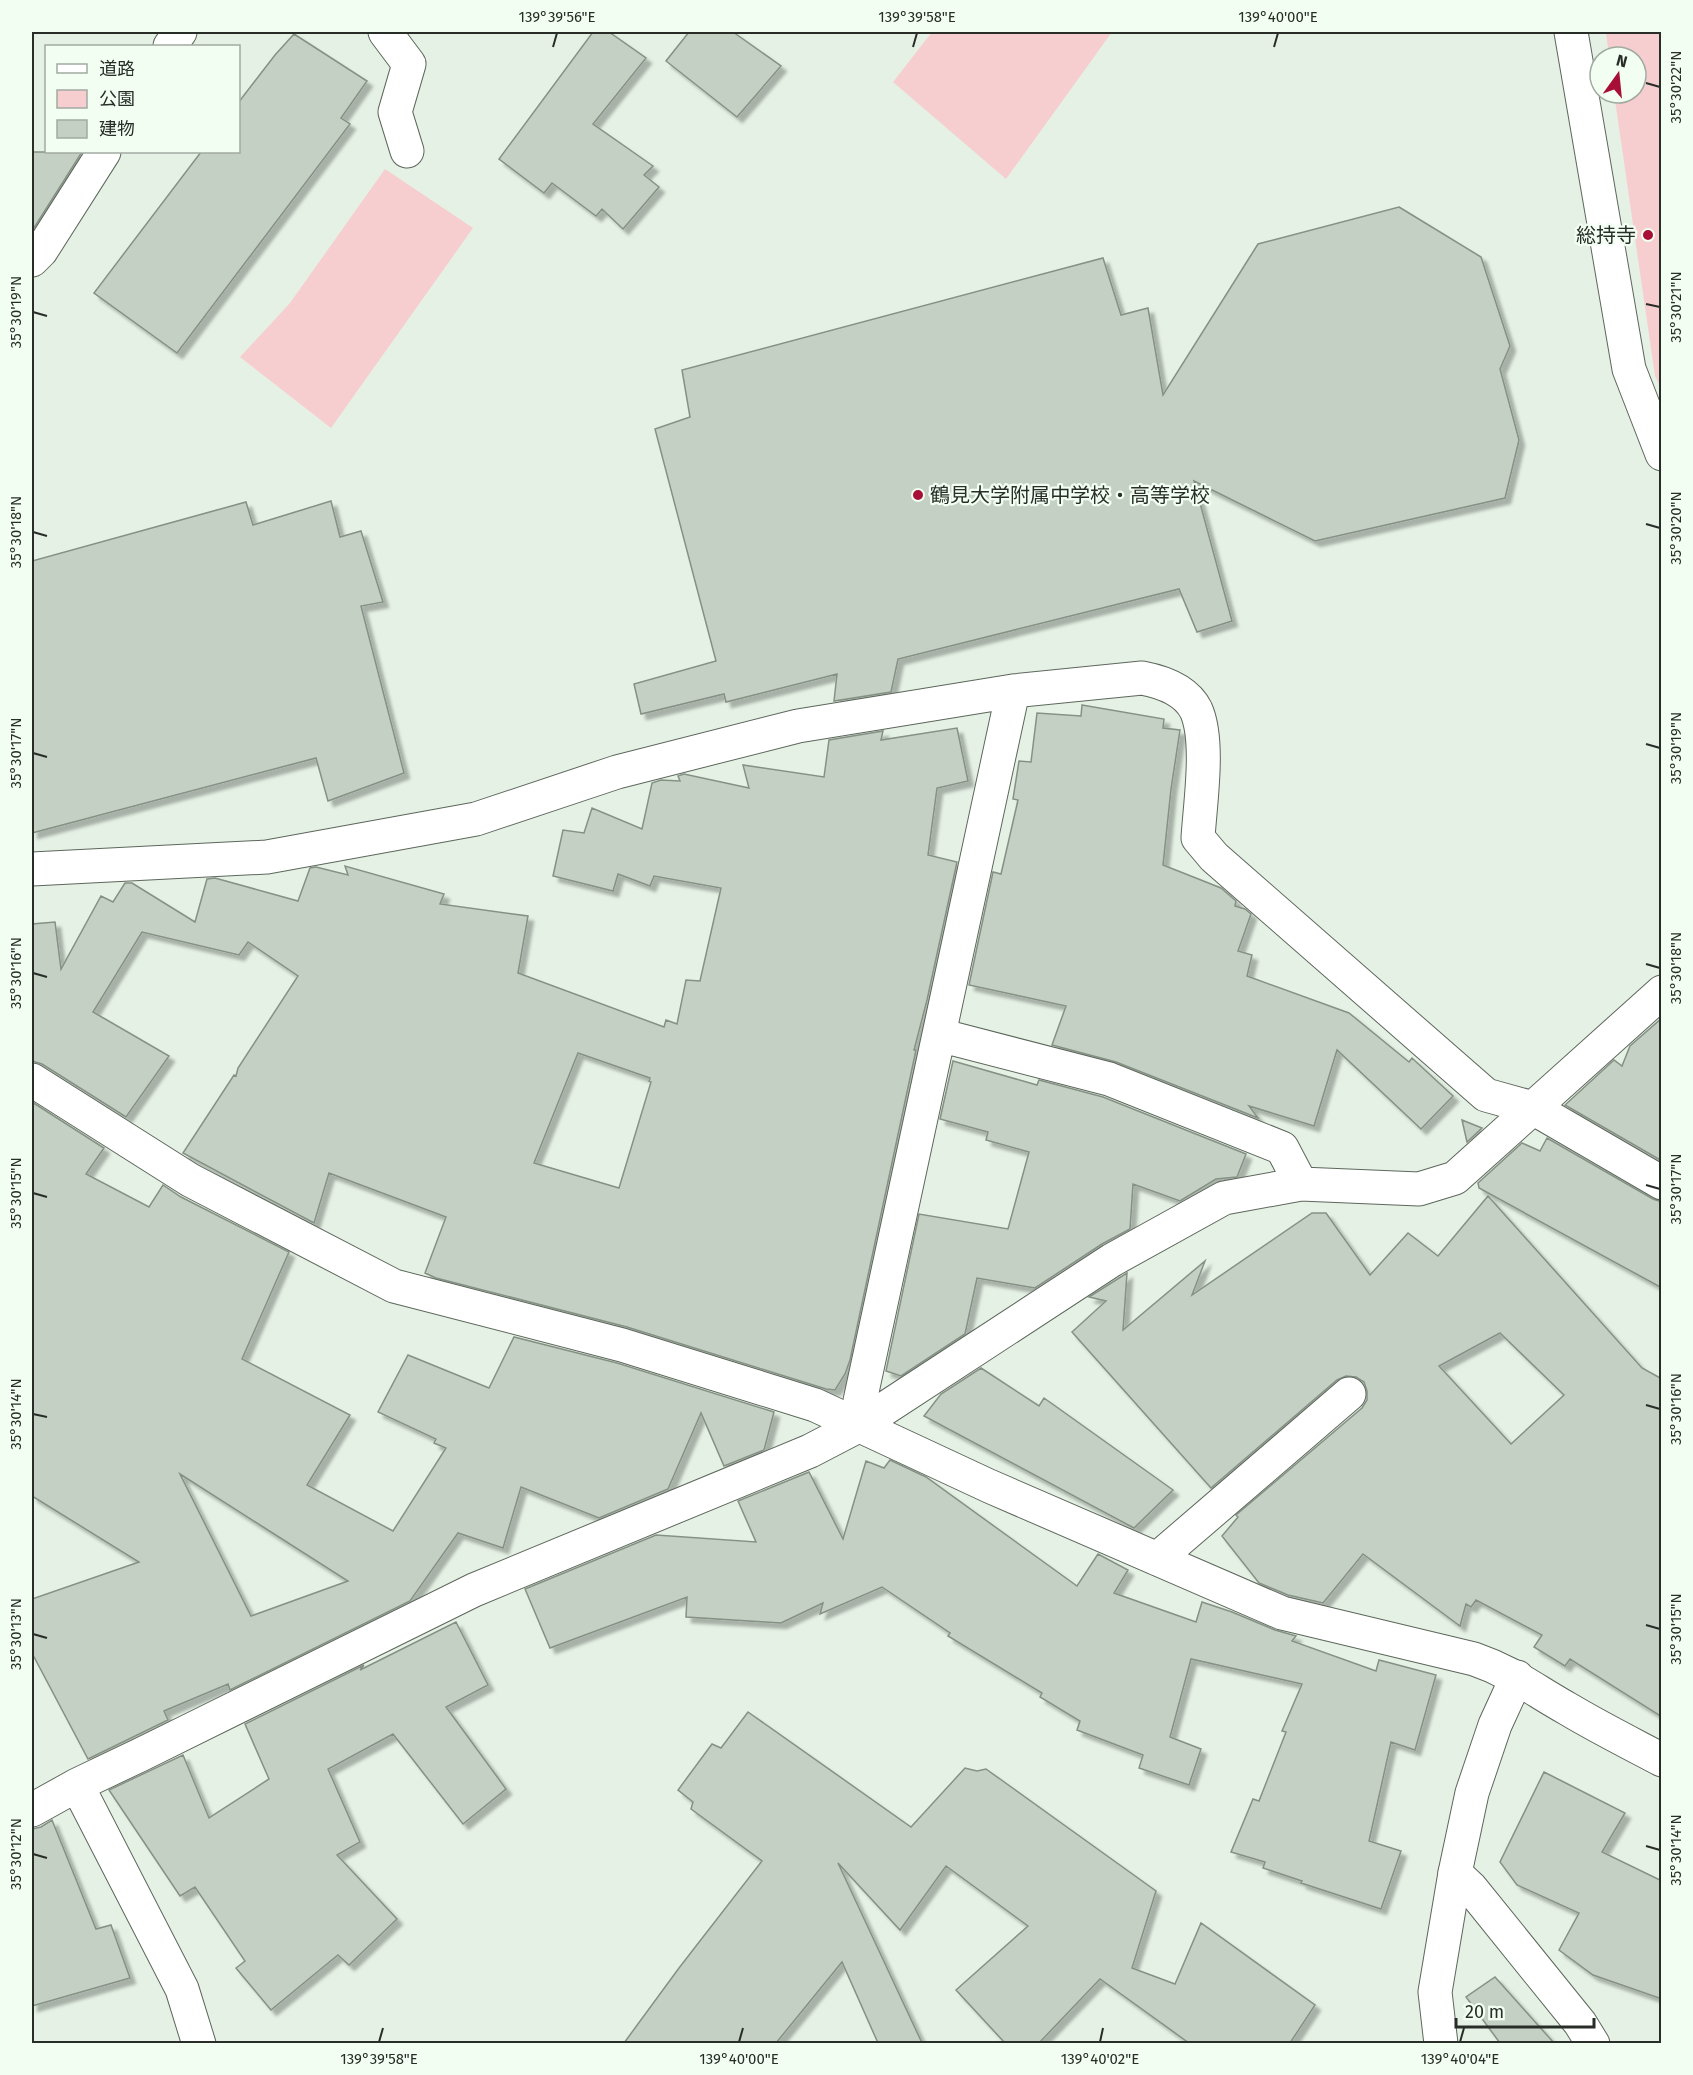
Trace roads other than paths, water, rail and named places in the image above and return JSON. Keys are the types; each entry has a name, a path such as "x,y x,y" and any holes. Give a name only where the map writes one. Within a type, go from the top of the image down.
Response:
{"street":[{"path":"171,45 180,32"},
{"path":"385,32 409,64 395,112 407,151"},
{"path":"1571,32 1629,369 1662,454"},
{"path":"32,260 41,251 103,153"},
{"path":"32,869 267,857 476,819 617,772 798,726 1013,691 1143,678 1159,681 1173,687 1195,709 1201,729 1203,752 1198,838 1214,858 1486,1095 1533,1108 1662,1183"},
{"path":"858,1426 862,1393 1013,691"},
{"path":"32,1810 77,1785 474,1590 810,1451 858,1426 1112,1260 1224,1198 1301,1185 1419,1189 1455,1178 1662,992"},
{"path":"939,1035 1109,1079 1282,1148 1301,1185"},
{"path":"32,1080 190,1180 394,1286 622,1344 815,1405 1282,1613 1474,1659 1496,1667 1517,1677 1567,1709 1662,1760"},
{"path":"1157,1559 1349,1394"},
{"path":"1441,2043 1435,1992 1455,1873 1472,1793 1495,1725 1517,1677"},
{"path":"77,1785 182,1989 199,2043"},
{"path":"1455,1873 1472,1888 1580,2023 1593,2043"}],"place":[{"name":"総持寺","path":"1648,235"},
{"name":"鶴見大学附属中学校・高等学校","path":"918,495"}]}
